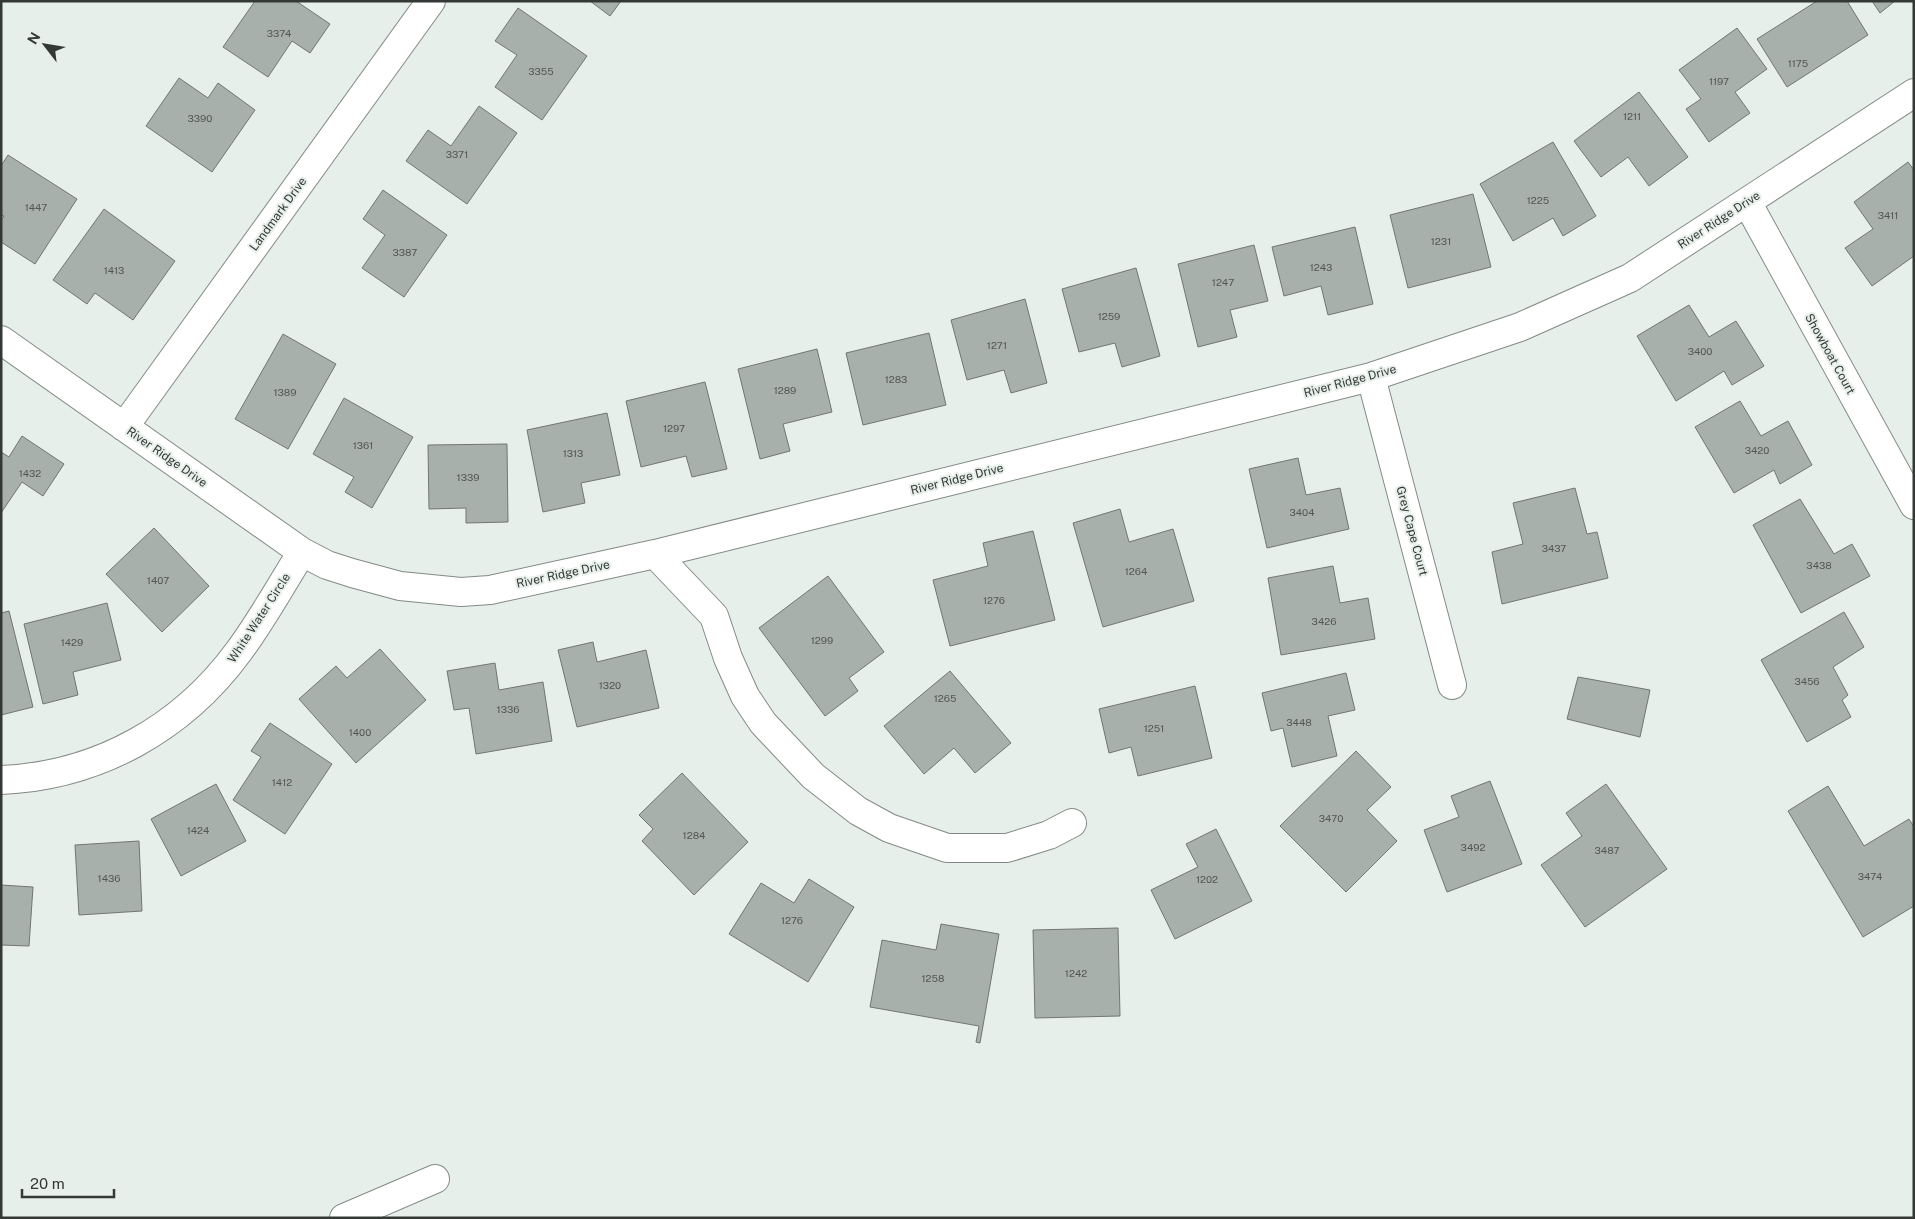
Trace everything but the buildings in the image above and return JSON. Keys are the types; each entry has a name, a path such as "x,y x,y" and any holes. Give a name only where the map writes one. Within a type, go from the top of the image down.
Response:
{"street":[{"name":"Landmark Drive","path":"124,427 431,1"},
{"name":"River Ridge Drive","path":"1,340 302,552 327,565 375,581 433,590 461,592 490,590 655,554 1371,377 1520,327 1630,278 1914,93"},
{"name":"Showboat Court","path":"1747,202 1914,505"},
{"name":"Grey Cape Court","path":"1371,377 1452,685"},
{"name":"White Water Circle","path":"1,780 58,772 98,762 146,738 171,720 207,688 240,651 302,552"},
{"path":"655,554 714,616 728,658 745,696 764,723 813,776 858,811 889,828 947,848 1007,848 1036,840 1072,823"},
{"path":"344,1218 435,1180"}]}
